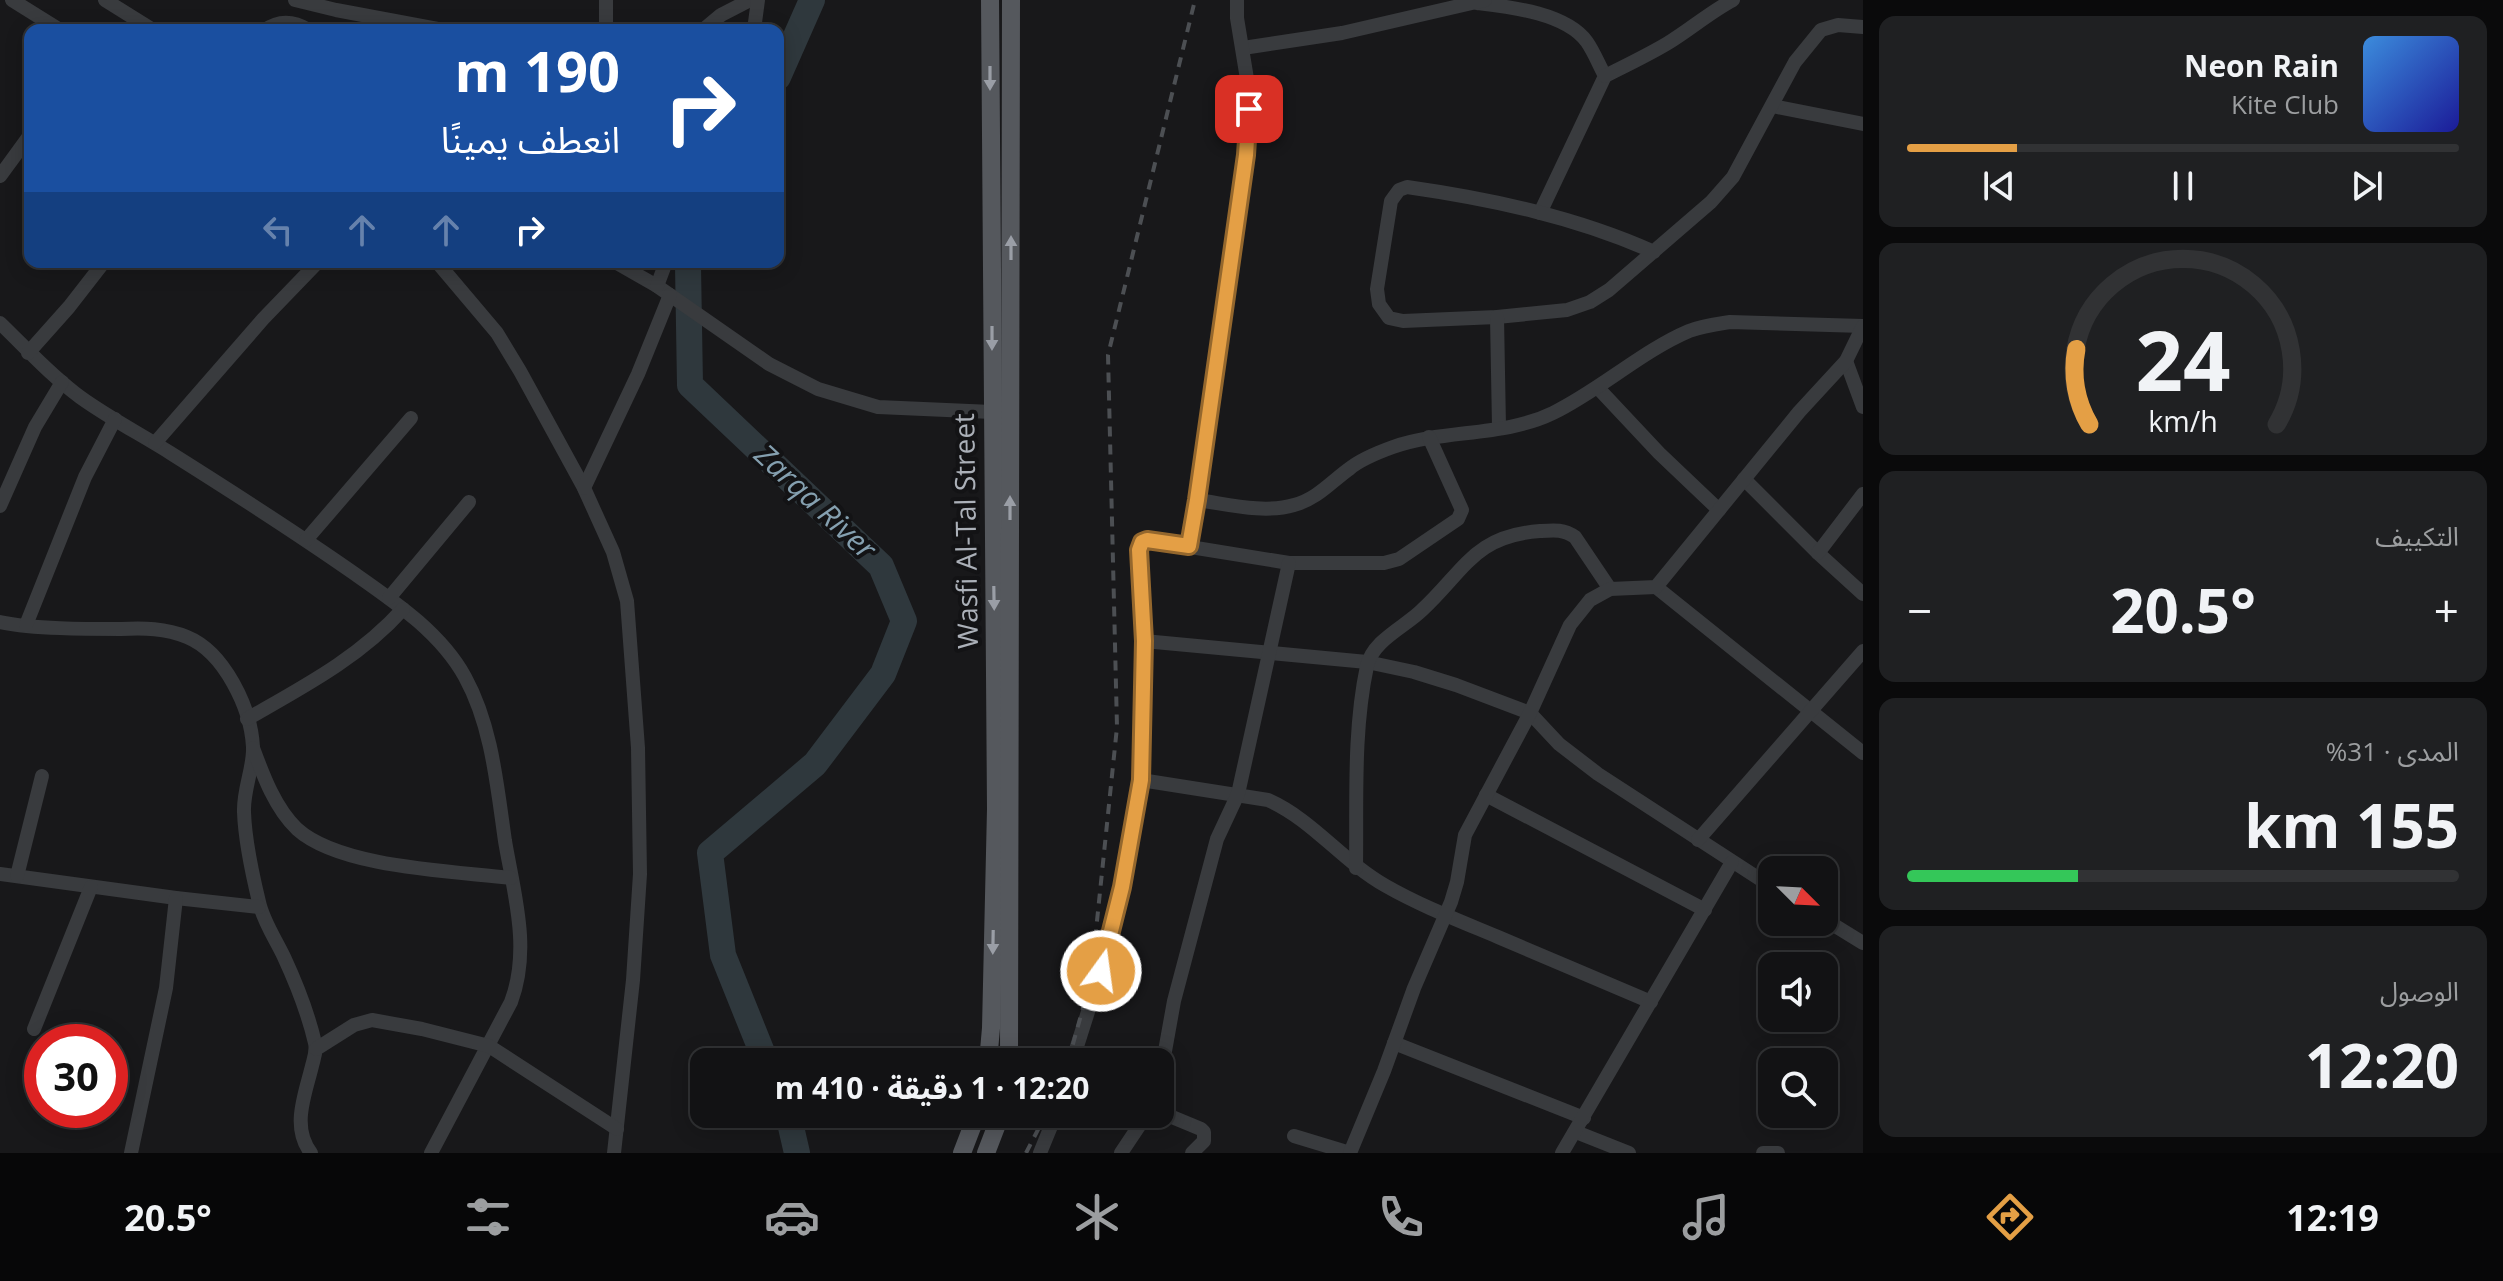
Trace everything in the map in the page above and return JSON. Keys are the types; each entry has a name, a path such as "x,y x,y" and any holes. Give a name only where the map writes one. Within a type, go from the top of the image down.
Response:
{"main road":[{"name":"Wasfi Al-Tal Street","path":"989,1048 996,809 990,0"},
{"name":"Wasfi Al-Tal Street","path":"1009,1048 1011,0"},
{"path":"962,1153 971,1128"},
{"path":"986,1153 995,1128"}],"street":[{"path":"12,0 50,24"},
{"path":"105,0 143,24"},
{"path":"285,22 294,0 411,24"},
{"path":"606,0 606,24"},
{"path":"710,24 750,0"},
{"path":"755,24 758,0"},
{"path":"1189,546 1246,155 1249,91 1237,0"},
{"path":"1540,213 1605,76 1672,41 1709,13 1733,0"},
{"path":"1243,48 1342,33 1481,2 1551,17 1586,40 1605,76"},
{"path":"276,24 297,24"},
{"path":"1654,252 1622,238 1540,213 1475,196 1407,187 1394,194 1377,289 1379,304 1393,320 1403,321 1567,310 1590,302 1654,252 1711,202 1733,177 1795,62 1821,30 1838,25 1863,27"},
{"path":"1772,106 1863,124"},
{"path":"0,176 24,143"},
{"path":"28,353 99,268"},
{"path":"155,443 263,319 312,268"},
{"path":"442,268 497,333 584,488 613,552 627,601 635,685 640,874 633,980 614,1153"},
{"path":"626,268 657,286 779,370 818,389 858,403 903,409 992,412"},
{"path":"657,286 664,268"},
{"path":"584,488 638,374 670,295"},
{"path":"1497,317 1499,427"},
{"path":"1197,500 1271,509 1294,505 1321,493 1350,468 1394,447 1429,437 1499,427 1550,414 1689,331 1730,322 1863,326 1846,361 1799,412 1656,587"},
{"path":"0,323 28,353 80,397 306,540 389,598 451,657 464,675 473,693 492,757 521,934 521,964 511,1002 431,1153"},
{"path":"1846,361 1863,407"},
{"path":"0,506 35,427 62,382"},
{"path":"1598,388 1659,453 1719,510"},
{"path":"306,540 411,418"},
{"path":"26,625 85,477 115,419"},
{"path":"1076,1048 1101,971 1118,901 1141,780 1144,641 1141,545 1147,540 1289,563 1384,563 1399,559 1458,519 1462,510 1429,437"},
{"path":"1744,479 1863,594"},
{"path":"1818,553 1863,494"},
{"path":"389,598 469,502"},
{"path":"1356,868 1358,720 1367,662 1383,641 1424,608 1474,554 1517,534 1559,530 1570,534 1610,589"},
{"path":"1166,1048 1174,1001 1217,839 1238,794 1289,563"},
{"path":"1294,1136 1350,1153 1457,882 1462,843 1530,713 1570,625 1590,600 1610,589 1656,587 1863,753"},
{"path":"247,719 357,653 387,628 403,609"},
{"path":"0,622 120,629 145,627 190,638 208,651 233,681 266,782 296,828 334,851 368,860 511,878"},
{"path":"1144,641 1367,662 1456,685 1530,713 1559,744 1598,774 1758,878"},
{"path":"1698,840 1863,651"},
{"path":"253,747 244,791 245,833 259,907 301,996 316,1049 300,1118 304,1143 311,1153"},
{"path":"17,876 42,776"},
{"path":"1141,780 1238,794 1285,807 1356,868 1388,887 1445,915 1651,1002"},
{"path":"1486,795 1705,910"},
{"path":"1562,1153 1732,862"},
{"path":"0,874 259,907"},
{"path":"36,1024 91,887"},
{"path":"131,1153 166,988 176,898"},
{"path":"1838,928 1863,943"},
{"path":"316,1049 345,1030 372,1020 489,1046 617,1129"},
{"path":"1394,1043 1584,1118"},
{"path":"1174,1118 1201,1129 1204,1141 1192,1153"},
{"path":"1040,1153 1050,1128"},
{"path":"1121,1153 1138,1128"},
{"path":"1576,1132 1629,1153"},
{"path":"1763,1153 1778,1153"}],"waterway":[{"name":"Zarqa River","path":"784,63 812,0"},
{"name":"Zarqa River","path":"688,268 690,385 881,566 904,621 883,674 815,764 710,853 723,955 760,1048"},
{"name":"Zarqa River","path":"791,1128 797,1153"}],"railway":[{"path":"1072,1048 1091,979 1117,727 1108,355 1195,0"},
{"path":"1026,1153 1039,1128"}],"route":[{"path":"1101,971 1122,887 1141,780 1144,641 1139,550 1142,542 1147,540 1189,546 1246,155 1249,109"}]}
